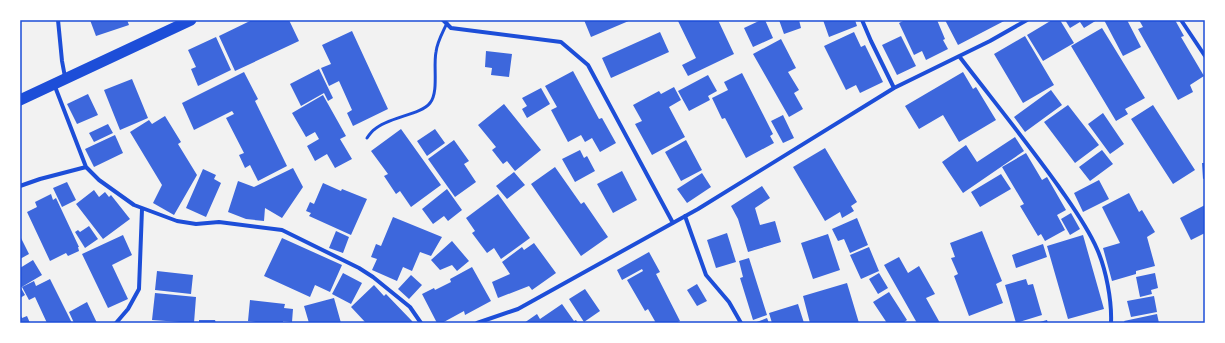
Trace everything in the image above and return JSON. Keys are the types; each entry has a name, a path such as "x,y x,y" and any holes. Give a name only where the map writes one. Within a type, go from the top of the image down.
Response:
{"highway":[{"path":"20,100 191,20"}],"street":[{"path":"58,20 65,79"},
{"path":"862,20 894,88"},
{"path":"477,323 518,309 685,216 894,88 990,41 1027,20"},
{"path":"1181,20 1205,56"},
{"path":"445,22 451,28 561,42 588,65 673,223"},
{"path":"959,56 1038,157 1079,216 1097,249 1103,268 1110,300 1110,323"},
{"path":"54,84 86,167 112,190 142,210 177,221 196,224 218,222 282,230 359,268 373,277 410,307 421,323"},
{"path":"20,186 46,177 86,167"},
{"path":"116,323 128,309 139,289 142,210"},
{"path":"685,216 706,275 729,302 740,323"}],"lane":[{"path":"367,138 374,129 388,121 423,109 430,104 434,95 434,60 445,22"}],"building":[{"path":"90,20 127,20 129,25 96,36"},
{"path":"252,20 289,20 299,41 235,71 219,36"},
{"path":"584,20 631,20 591,37"},
{"path":"718,20 734,54 688,76 682,65 696,58 678,21"},
{"path":"761,20 765,20 773,38 753,47 744,28"},
{"path":"779,20 799,20 801,28 784,34"},
{"path":"823,20 855,20 857,26 829,37"},
{"path":"905,20 937,20 945,39 943,40 948,49 926,60 922,51 914,55 899,23"},
{"path":"945,20 1006,20 958,45"},
{"path":"1052,20 1060,20 1074,43 1043,61 1027,35"},
{"path":"1065,20 1097,20 1084,28 1080,22 1070,28"},
{"path":"1104,20 1127,20 1141,47 1123,56"},
{"path":"1139,20 1175,20 1184,36 1181,37 1204,76 1190,85 1193,92 1178,100 1138,29 1143,27"},
{"path":"1102,28 1145,98 1125,109 1128,114 1116,121 1071,46"},
{"path":"352,31 388,109 353,126 347,113 352,110 339,81 329,86 321,68 331,64 322,45"},
{"path":"660,32 669,52 611,78 602,58"},
{"path":"854,32 861,47 865,45 883,82 860,93 856,85 846,90 824,46"},
{"path":"901,36 916,66 897,75 882,45"},
{"path":"1025,36 1054,85 1023,103 994,54"},
{"path":"216,37 231,70 198,86 191,69 196,67 188,50"},
{"path":"781,39 796,68 788,72 799,90 794,93 803,109 789,117 753,54"},
{"path":"486,51 512,54 509,77 491,75 492,68 485,67"},
{"path":"319,69 333,98 328,101 324,93 301,106 290,84"},
{"path":"573,71 599,119 602,118 616,143 600,152 592,138 585,142 581,135 568,142 551,110 557,107 545,86"},
{"path":"244,72 258,99 255,101 287,166 258,181 250,165 245,168 239,155 244,153 226,118 234,114 232,111 194,130 182,103"},
{"path":"963,72 973,89 976,87 996,120 959,142 943,115 919,129 905,106"},
{"path":"742,73 773,134 770,136 774,143 746,158 725,118 722,119 712,98 728,90 724,82"},
{"path":"708,75 717,91 708,96 710,100 689,111 678,91"},
{"path":"132,79 148,118 120,130 104,90"},
{"path":"674,87 681,100 669,107 685,137 652,155 635,124 642,121 633,105 659,91 661,94"},
{"path":"541,88 550,104 527,118 522,109 527,106 522,98"},
{"path":"1051,90 1062,105 1025,132 1014,117"},
{"path":"88,94 98,115 77,124 67,104"},
{"path":"323,95 346,136 340,139 352,159 335,168 327,154 315,161 307,146 319,139 315,132 306,137 292,113"},
{"path":"504,104 541,150 515,171 507,161 503,164 492,150 496,147 478,125"},
{"path":"1068,105 1099,145 1075,163 1044,122"},
{"path":"1153,105 1195,170 1173,184 1131,119"},
{"path":"1103,113 1124,144 1110,154 1088,124"},
{"path":"783,115 794,138 783,143 771,121"},
{"path":"165,116 181,142 178,144 197,175 174,215 153,203 162,185 130,132 149,120 152,124"},
{"path":"108,124 113,133 94,142 89,133"},
{"path":"401,129 441,185 411,207 400,191 396,194 384,176 388,174 371,151"},
{"path":"435,129 445,143 427,156 417,141"},
{"path":"115,135 123,153 94,167 85,149"},
{"path":"1015,137 1024,151 963,193 942,162 966,145 977,162"},
{"path":"454,140 469,161 464,164 476,182 455,197 428,159"},
{"path":"686,140 702,170 681,181 665,152"},
{"path":"825,148 857,202 851,206 854,211 842,218 840,212 825,221 793,167"},
{"path":"580,150 584,158 587,156 595,171 575,182 562,159"},
{"path":"1102,150 1113,164 1090,181 1079,167"},
{"path":"1026,153 1042,180 1047,177 1066,210 1057,215 1065,230 1045,241 1041,234 1038,236 1020,206 1024,204 1002,167"},
{"path":"1202,163 1205,163 1205,178 1203,179"},
{"path":"555,167 581,204 584,202 608,237 581,256 531,184"},
{"path":"293,168 303,187 282,218 265,208 264,221 246,219 228,212 238,181 254,187"},
{"path":"203,169 216,175 214,179 221,183 206,217 186,208"},
{"path":"622,171 637,200 613,213 597,184"},
{"path":"514,172 525,185 507,199 496,186"},
{"path":"702,173 711,187 687,203 677,189"},
{"path":"1001,174 1011,189 980,207 971,192"},
{"path":"1099,180 1109,199 1083,212 1074,193"},
{"path":"67,182 76,200 62,207 53,188"},
{"path":"323,183 341,191 342,189 367,199 351,235 309,216 311,213 306,211 310,202 314,204"},
{"path":"762,186 770,198 755,208 760,225 775,221 781,242 748,252 738,219 731,206"},
{"path":"447,189 462,210 448,221 444,216 433,224 422,209"},
{"path":"94,190 99,197 105,192 109,197 111,195 130,219 103,239 76,204"},
{"path":"1129,193 1139,212 1142,210 1155,232 1147,237 1155,266 1136,271 1136,274 1112,281 1103,248 1120,243 1102,207"},
{"path":"51,194 53,200 56,198 79,247 79,251 68,256 66,253 50,261 27,212 37,207 35,202"},
{"path":"498,194 530,238 501,259 494,248 487,253 472,233 475,231 466,218"},
{"path":"1205,205 1205,233 1191,240 1180,218"},
{"path":"1071,213 1080,229 1070,235 1061,219"},
{"path":"393,217 442,237 431,256 420,252 412,271 403,267 397,281 372,270 377,259 371,257 376,244 381,246"},
{"path":"857,218 868,245 850,253 844,239 838,241 832,229"},
{"path":"89,226 98,239 85,248 75,232 78,230 80,232"},
{"path":"336,231 349,237 343,253 329,248"},
{"path":"982,231 1002,281 996,284 1003,303 969,316 954,276 958,274 951,258 955,257 950,243"},
{"path":"727,233 736,262 716,268 707,240"},
{"path":"828,234 840,270 813,279 801,243"},
{"path":"123,235 132,255 112,265 128,299 108,308 82,254"},
{"path":"1083,235 1104,309 1068,319 1047,246"},
{"path":"20,236 29,254 20,259"},
{"path":"282,238 342,265 330,292 315,285 310,297 264,276"},
{"path":"452,241 469,261 457,271 452,265 440,270 431,260"},
{"path":"534,243 556,273 532,290 529,286 498,298 492,282 510,274 502,262 522,247 524,250"},
{"path":"1043,244 1047,257 1016,268 1012,255"},
{"path":"869,247 879,271 861,279 850,255"},
{"path":"649,252 660,272 656,274 680,321 678,323 656,323 648,309 645,311 627,280 643,271 642,269 622,280 617,270"},
{"path":"899,257 908,273 919,266 935,294 926,298 940,323 917,323 884,265"},
{"path":"749,258 767,315 753,320 740,278 743,277 739,261"},
{"path":"33,260 42,275 20,288 20,268"},
{"path":"472,267 491,301 465,315 464,311 442,323 437,323 422,294 434,288 435,290 451,282 450,279"},
{"path":"157,271 193,275 191,294 155,290"},
{"path":"343,273 362,283 351,304 332,294"},
{"path":"879,273 888,288 878,294 869,279"},
{"path":"1155,273 1158,288 1151,290 1152,294 1140,297 1136,277"},
{"path":"411,275 422,285 409,299 398,289"},
{"path":"50,279 72,323 47,323 35,297 29,300 22,287 34,281 36,286"},
{"path":"1026,279 1028,285 1033,284 1042,315 1016,323 1005,285"},
{"path":"847,283 859,323 810,323 803,296"},
{"path":"697,284 707,301 697,306 687,290"},
{"path":"374,285 384,296 386,294 413,323 366,323 351,307"},
{"path":"20,288 25,295 20,298"},
{"path":"585,289 600,311 584,322 569,299"},
{"path":"889,292 907,320 903,323 887,323 873,302"},
{"path":"155,293 196,297 194,323 152,320"},
{"path":"1154,296 1157,312 1131,317 1127,301"},
{"path":"334,298 341,323 309,323 304,306"},
{"path":"250,300 285,304 284,308 293,309 292,322 283,321 283,323 263,323 248,321"},
{"path":"87,302 97,323 74,323 69,312"},
{"path":"562,304 574,321 576,320 578,323 524,323 537,314 540,319"},
{"path":"798,304 804,323 772,323 769,313"},
{"path":"20,314 22,318 27,316 30,323 20,323"},
{"path":"1157,314 1159,323 1125,323 1124,321"},
{"path":"767,318 769,323 754,323"},
{"path":"199,320 215,320 216,323 199,323"},
{"path":"1047,320 1048,323 1036,323"}]}
